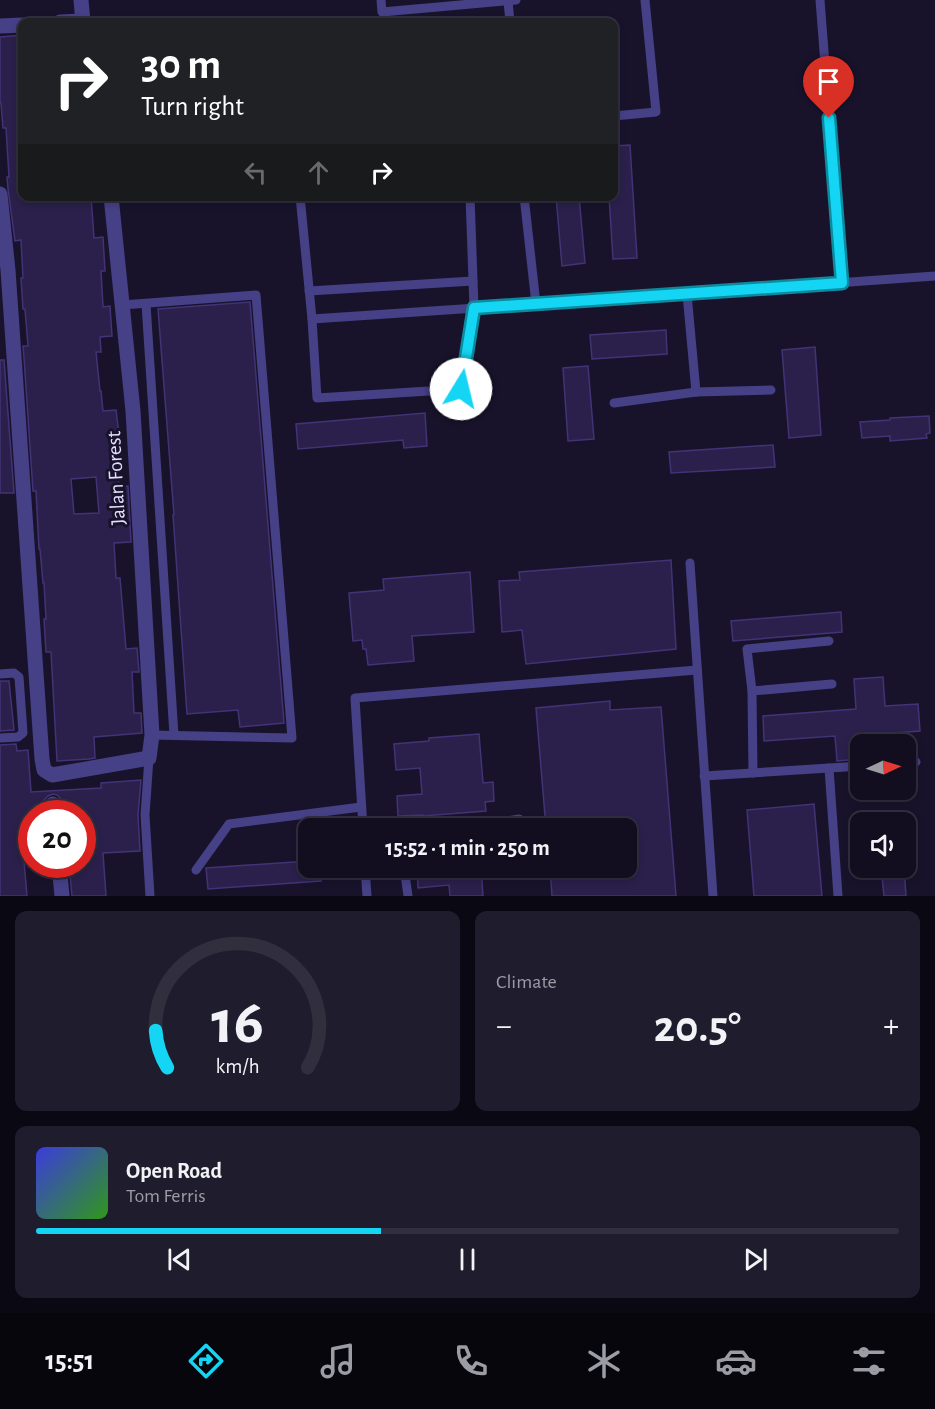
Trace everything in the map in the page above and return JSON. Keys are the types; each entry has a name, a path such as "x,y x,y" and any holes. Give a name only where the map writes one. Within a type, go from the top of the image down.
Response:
{"street":[{"path":"81,0 82,18"},
{"path":"0,26 18,25"},
{"path":"0,194 4,270 44,770 52,775 149,758"},
{"name":"Jalan Forest","path":"112,201 133,411 152,735 149,758"},
{"path":"60,878 62,896"}],"lane":[{"path":"381,0 382,12 516,0"},
{"path":"618,116 656,112 645,0"},
{"path":"820,0 842,283"},
{"path":"508,1 510,18"},
{"path":"300,201 317,399 461,389 474,308 470,201"},
{"path":"525,201 536,304"},
{"path":"312,319 935,276"},
{"path":"309,291 473,281"},
{"path":"687,294 696,392"},
{"path":"122,305 256,295 292,738 152,735"},
{"path":"146,303 174,735"},
{"path":"614,403 696,392 771,390"},
{"path":"690,563 713,896"},
{"path":"753,773 752,691 747,649 829,640"},
{"path":"362,818 355,698 697,670"},
{"path":"0,674 14,673 19,677 23,733 18,737 0,738"},
{"path":"752,691 832,684"},
{"path":"149,758 145,815 150,896"},
{"path":"704,776 850,767"},
{"path":"829,768 838,896"},
{"path":"196,870 230,824 361,807"},
{"path":"366,878 367,896"},
{"path":"406,878 408,896"}],"building":[{"path":"18,35 18,201 91,201 94,238 103,237 105,271 101,271 103,307 110,306 112,336 100,337 101,352 96,352 103,411 116,410 122,458 117,459 119,487 128,486 131,542 114,543 116,578 120,578 126,649 137,648 139,672 132,672 134,713 141,713 142,733 94,737 95,758 89,759 57,761 51,652 46,652 44,583 39,549 36,491 33,491 23,346 28,346 25,309 23,309 21,240 15,241 7,177 9,177 6,128 3,128 0,103 0,37","holes":["96,477 99,513 74,514 71,479"]},
{"path":"630,145 637,258 613,259 609,201 618,201 618,146"},
{"path":"556,201 579,201 585,263 562,266"},
{"path":"250,302 284,723 240,727 238,710 187,714 158,309"},
{"path":"666,330 667,354 592,359 590,335"},
{"path":"815,347 821,435 789,438 782,350"},
{"path":"0,360 4,360 14,493 0,493"},
{"path":"588,366 594,439 568,441 563,368"},
{"path":"425,413 427,446 404,448 403,440 298,449 296,424"},
{"path":"929,416 930,433 926,434 927,438 890,441 890,436 862,438 860,422"},
{"path":"773,445 775,467 671,473 669,452"},
{"path":"671,560 676,649 526,664 522,630 502,632 499,581 520,580 519,572"},
{"path":"470,572 474,632 412,636 414,661 368,665 362,640 353,641 349,593 384,590 383,579"},
{"path":"841,612 842,632 733,641 731,621"},
{"path":"883,677 885,706 918,704 920,731 850,734 850,760 837,761 835,736 764,741 763,716 856,709 854,679"},
{"path":"0,681 9,681 14,730 0,731"},
{"path":"610,701 610,710 661,707 676,896 552,896 551,878 637,878 637,818 545,818 536,708"},
{"path":"479,734 483,783 493,782 494,801 485,802 486,811 398,816 397,796 422,794 420,768 396,770 394,744 429,741 429,738"},
{"path":"16,744 17,751 28,750 31,792 101,788 101,783 141,780 138,815 140,851 103,853 106,896 72,896 70,878 96,878 96,800 61,800 53,794 44,800 18,800 18,878 25,878 27,896 0,896 0,745"},
{"path":"814,804 822,896 754,896 747,810"},
{"path":"298,862 298,878 321,878 321,881 208,889 206,868"},
{"path":"418,878 482,878 483,896 450,896 449,885 418,888"},
{"path":"882,878 905,878 906,896 884,896"}],"route":[{"path":"461,389 474,308 842,283 829,118"}]}
